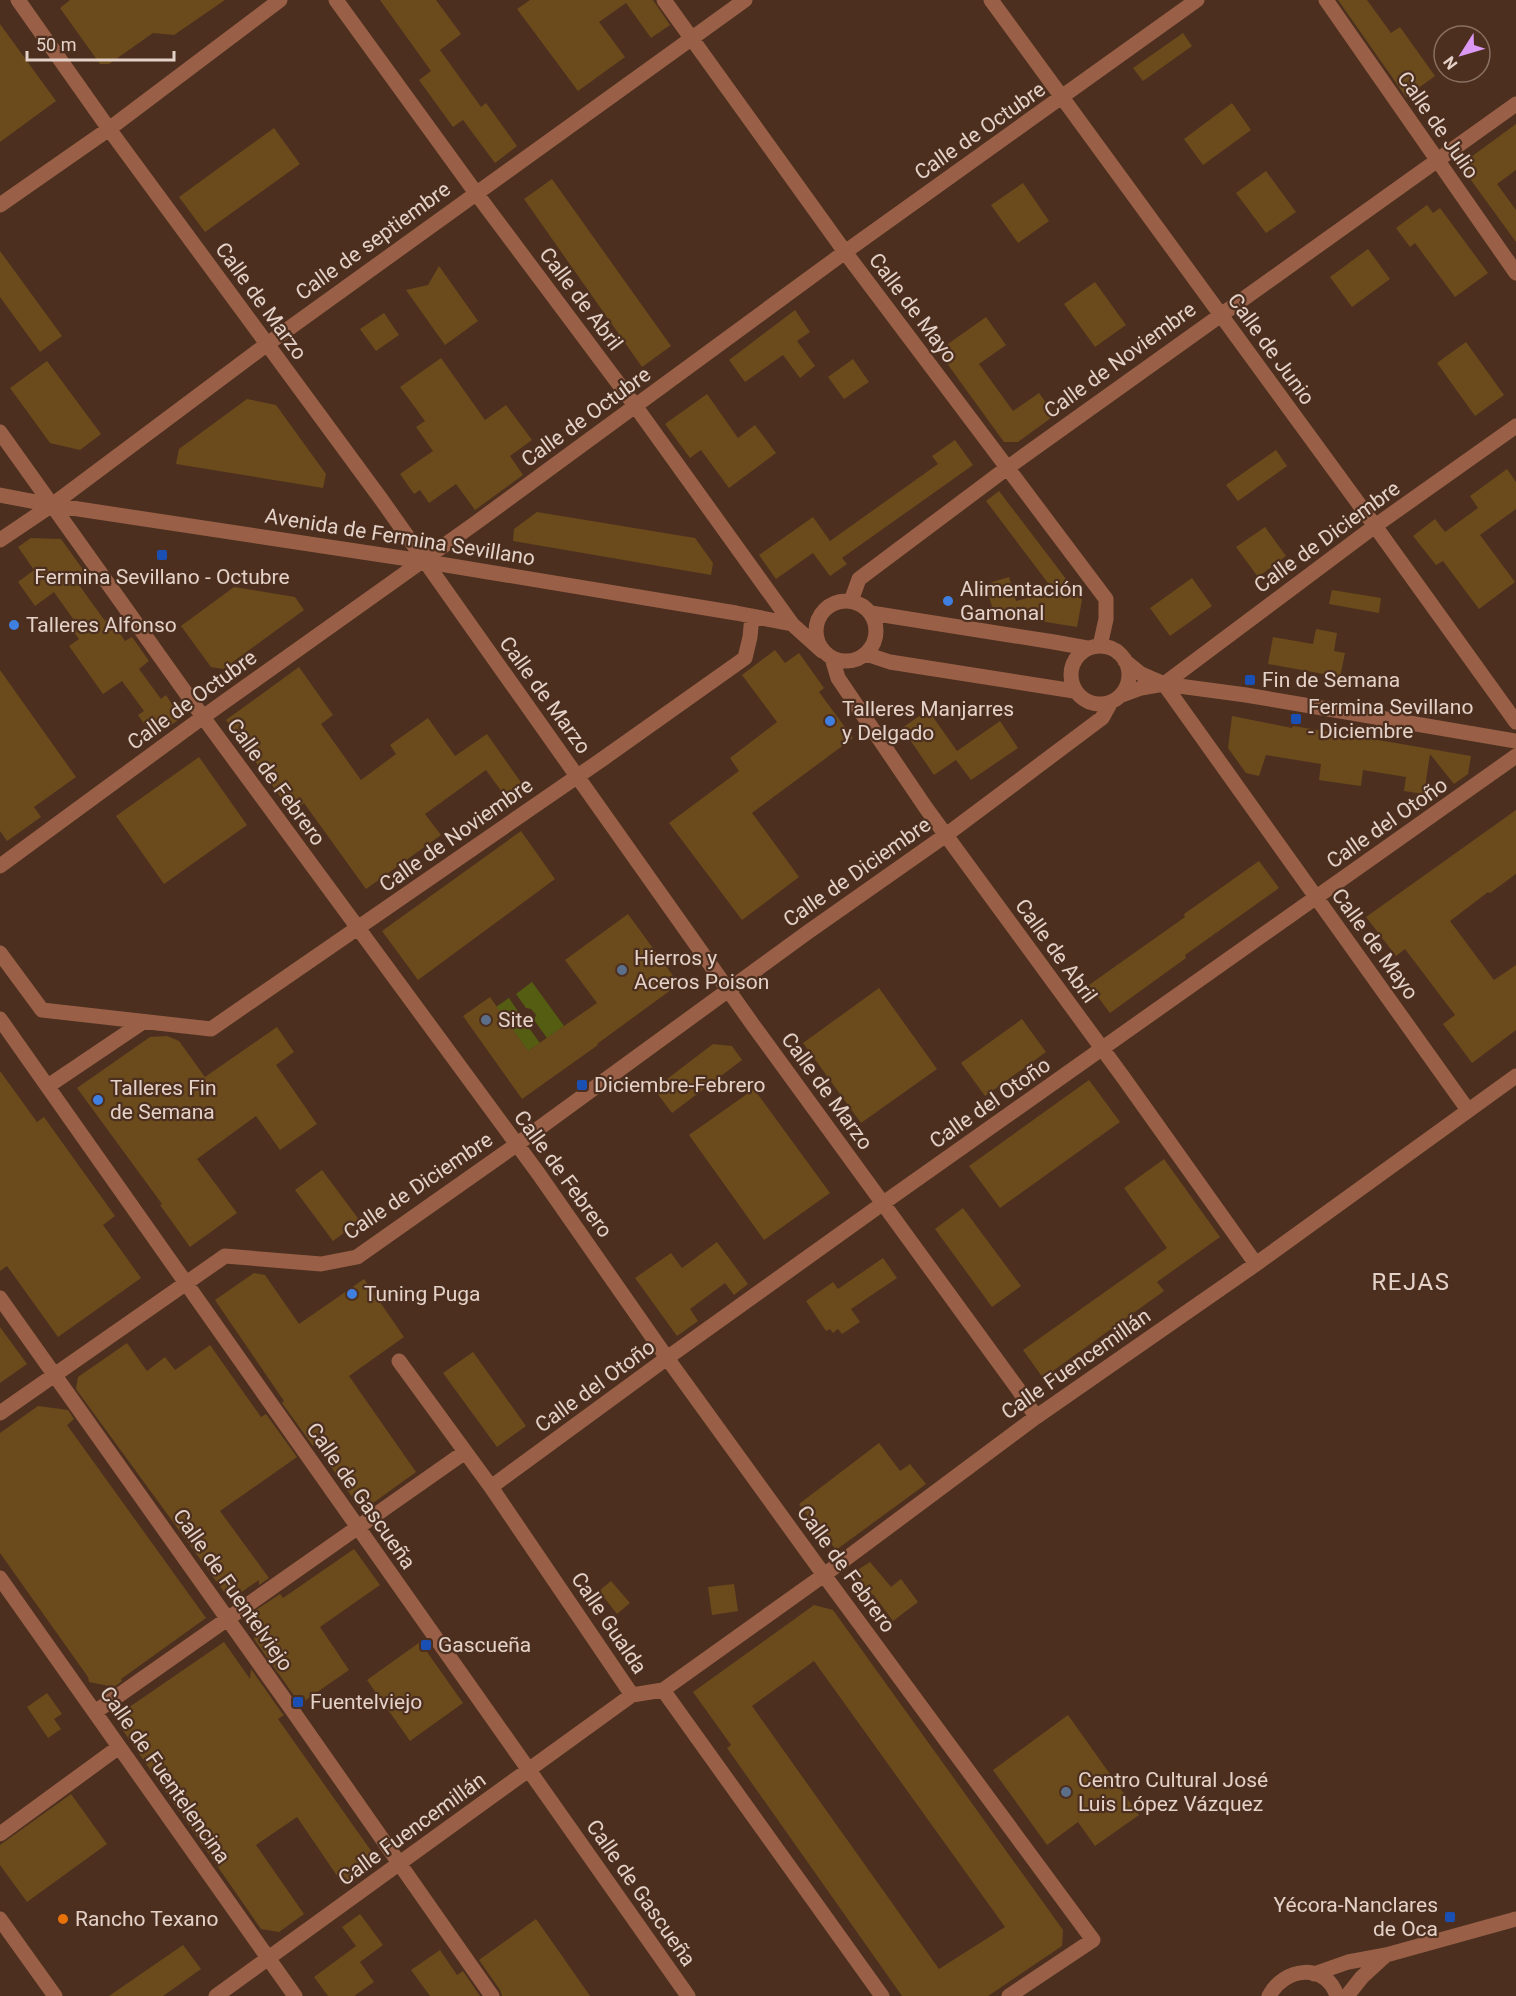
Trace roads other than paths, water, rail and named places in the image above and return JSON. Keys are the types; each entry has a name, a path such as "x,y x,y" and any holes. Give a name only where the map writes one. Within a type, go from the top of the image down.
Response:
{"street":[{"name":"Calle de Marzo","path":"18,0 109,129 381,500 422,561 1036,1417"},
{"path":"0,205 109,129 280,0"},
{"name":"Calle de Abril","path":"336,0 476,193 636,407 792,624"},
{"name":"Calle de Mayo","path":"664,0 845,252 1106,599 1106,619 1094,647"},
{"name":"Calle de septiembre","path":"0,540 52,505 266,345 745,0"},
{"name":"Calle de Junio","path":"991,0 1516,722"},
{"name":"Calle de Octubre","path":"0,866 203,717 636,407 845,252 1197,0"},
{"name":"Calle de Julio","path":"1326,0 1516,273"},
{"name":"Calle de Noviembre","path":"851,601 859,579 1007,468 1516,104"},
{"name":"Calle de Diciembre","path":"1164,684 1375,526 1516,426"},
{"name":"Calle de Febrero","path":"0,432 203,717 516,1145 824,1575 1093,1940 1008,1996"},
{"name":"Avenida de Fermina Sevillano","path":"0,495 52,505 422,561 792,624"},
{"path":"851,601 862,605 871,614 876,635 873,645 866,654 849,661 840,661 827,655 792,624 825,608 833,603 851,601"},
{"path":"825,608 818,617 815,628 817,640 827,655"},
{"path":"871,614 1115,650 1141,674 1164,684 1246,695 1516,741"},
{"name":"Calle de Noviembre","path":"0,953 42,1010 211,1029 745,658 752,616"},
{"path":"1094,647 1077,656 1071,667 1070,679 1074,691 1084,701 1098,705 1141,688 1164,684"},
{"path":"866,654 890,662 1074,691"},
{"name":"Calle de Abril","path":"827,655 838,678 946,835 1256,1264"},
{"path":"1117,699 1128,684 1129,672 1125,661"},
{"name":"Calle de Mayo","path":"1164,684 1468,1110"},
{"name":"Calle de Diciembre","path":"0,1413 225,1256 321,1264 357,1257 946,835 1102,718 1117,699"},
{"name":"Calle del Otoño","path":"491,1487 882,1204 1516,756"},
{"name":"Calle de Gascueña","path":"0,1019 688,1996"},
{"path":"48,1086 143,1022"},
{"name":"Calle Fuencemillán","path":"663,1690 824,1575 1036,1417 1256,1264 1516,1076"},
{"name":"Calle de Fuentelviejo","path":"0,1298 228,1618 492,1996"},
{"name":"Calle Gualda","path":"399,1361 491,1487 632,1695 663,1690 882,1996"},
{"path":"95,1712 465,1452"},
{"name":"Calle de Fuentelencina","path":"0,1578 295,1996"},
{"name":"Calle Fuencemillán","path":"216,1996 632,1695"},
{"path":"0,1834 119,1747"},
{"path":"0,1919 55,1996"},
{"path":"1314,1974 1348,1962 1386,1955 1516,1919"},
{"path":"1347,1996 1362,1977 1386,1955"},
{"path":"1269,1996 1277,1983 1290,1975 1302,1972 1325,1979 1335,1990 1337,1996"}],"place":[{"name":"Fermina Sevillano - Octubre","path":"162,555"},
{"name":"Alimentación Gamonal","path":"948,601"},
{"name":"Talleres Alfonso","path":"14,625"},
{"name":"Fin de Semana","path":"1250,680"},
{"name":"Fermina Sevillano - Diciembre","path":"1296,719"},
{"name":"Talleres Manjarres y Delgado","path":"830,721"},
{"name":"Hierros y Aceros Poison","path":"622,970"},
{"name":"Site","path":"486,1020"},
{"name":"Diciembre-Febrero","path":"582,1085"},
{"name":"Talleres Fin de Semana","path":"98,1100"},
{"name":"Tuning Puga","path":"352,1294"},
{"name":"Gascueña","path":"426,1645"},
{"name":"Fuentelviejo","path":"298,1702"},
{"name":"Centro Cultural José Luis López Vázquez","path":"1066,1792"},
{"name":"Yécora-Nanclares de Oca","path":"1450,1917"},
{"name":"Rancho Texano","path":"63,1919"}],"district":[{"name":"REJAS","path":"1411,1282"}]}
